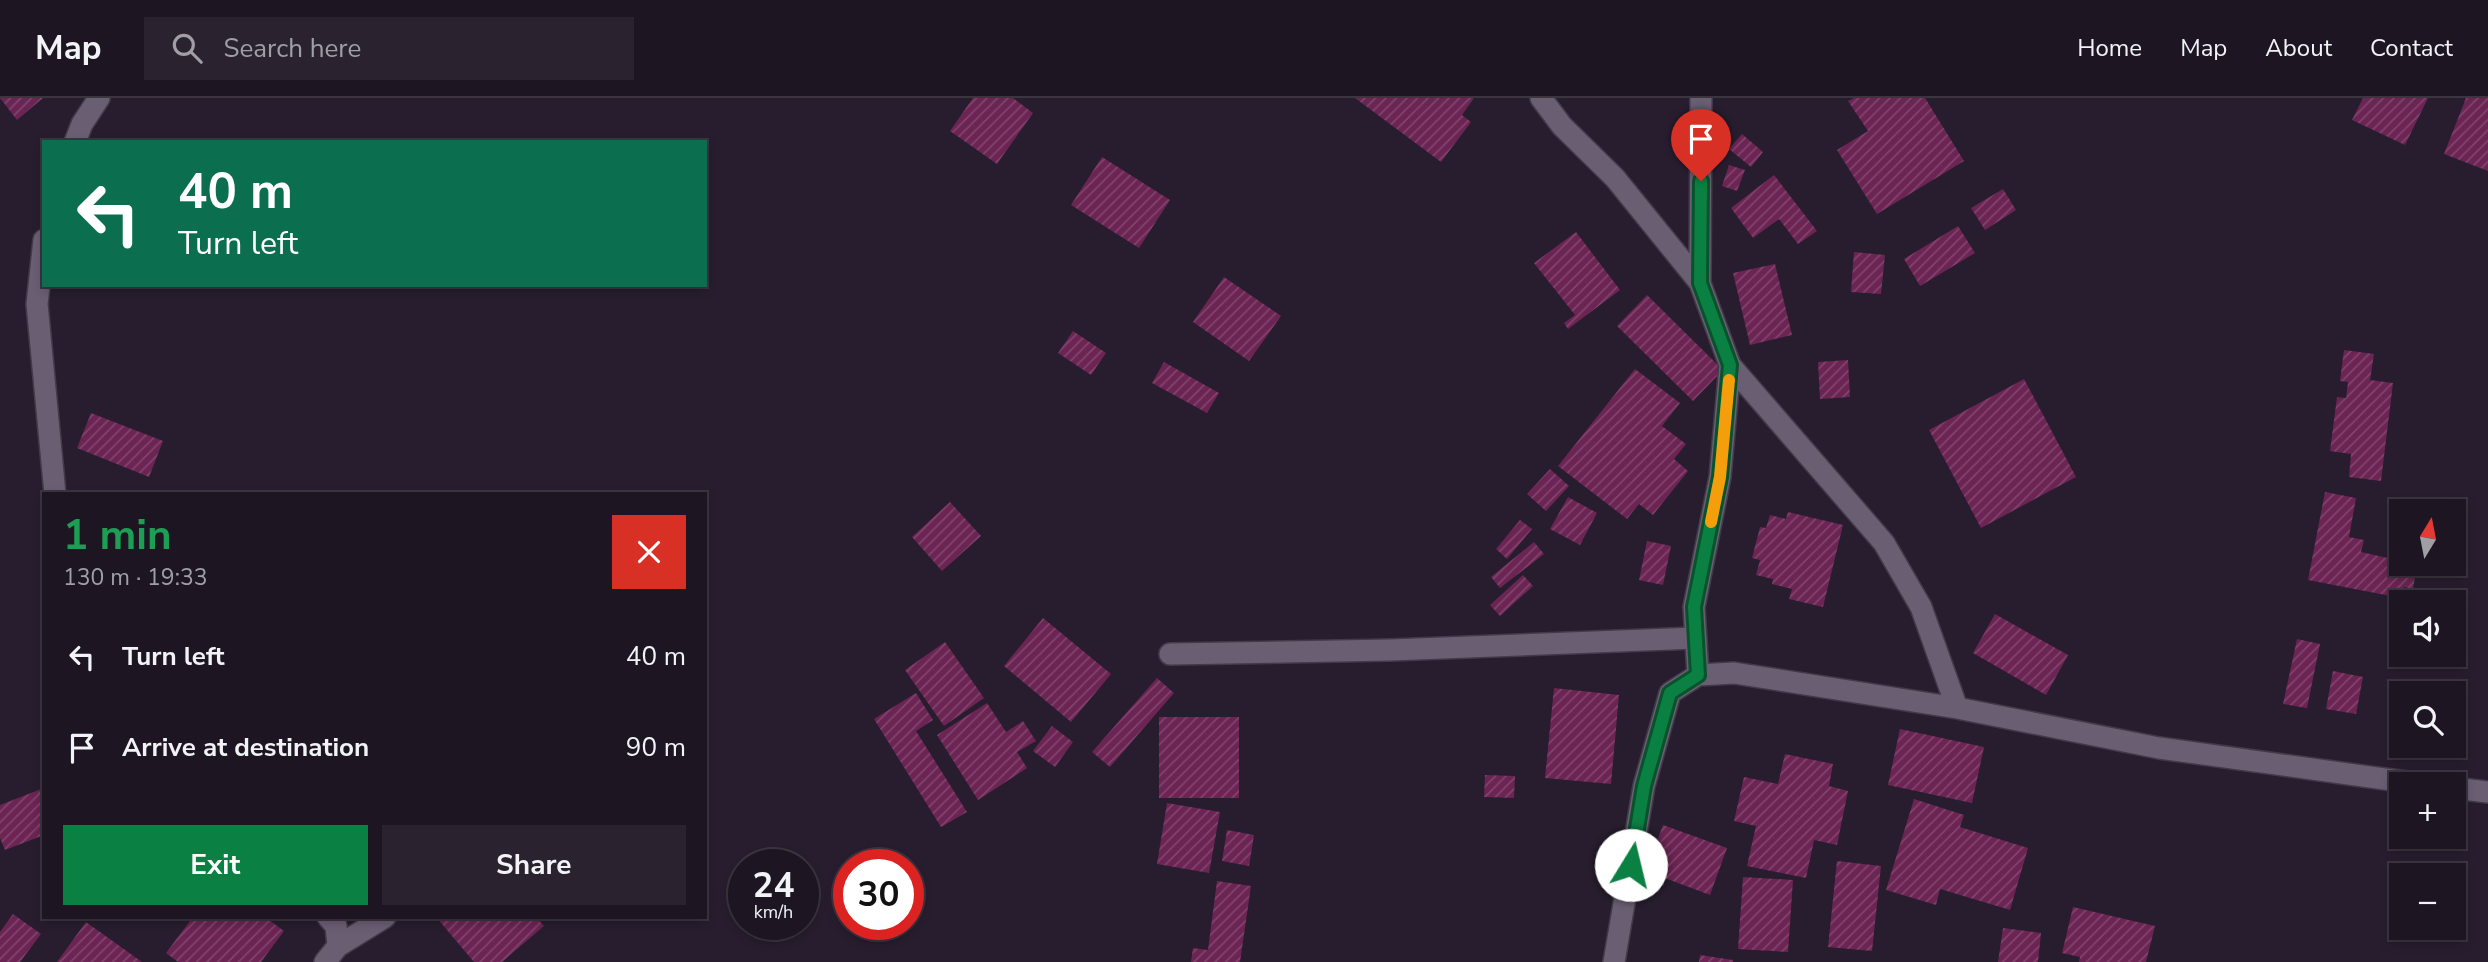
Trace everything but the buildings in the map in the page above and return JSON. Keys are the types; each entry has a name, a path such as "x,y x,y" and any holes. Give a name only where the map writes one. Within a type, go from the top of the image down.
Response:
{"street":[{"path":"76,140 82,124 99,98"},
{"path":"1541,98 1562,126 1615,178 1700,283 1730,365 1884,543 1921,607 1957,708"},
{"path":"1700,283 1701,98"},
{"path":"42,258 37,304 55,492"},
{"path":"1698,675 1694,607 1720,477 1730,365"},
{"path":"1170,654 1391,650 1696,638"},
{"path":"1614,962 1644,786 1670,693 1698,675 1734,673 1957,708 2159,747 2389,779"},
{"path":"2466,789 2488,792"},
{"path":"330,919 336,926 332,954"},
{"path":"332,954 382,919"}],"slow traffic":[{"path":"1711,522 1720,477 1729,380"}],"route":[{"path":"1631,865 1644,786 1670,693 1698,675 1694,607 1720,477 1730,365 1700,283 1701,181"}]}
